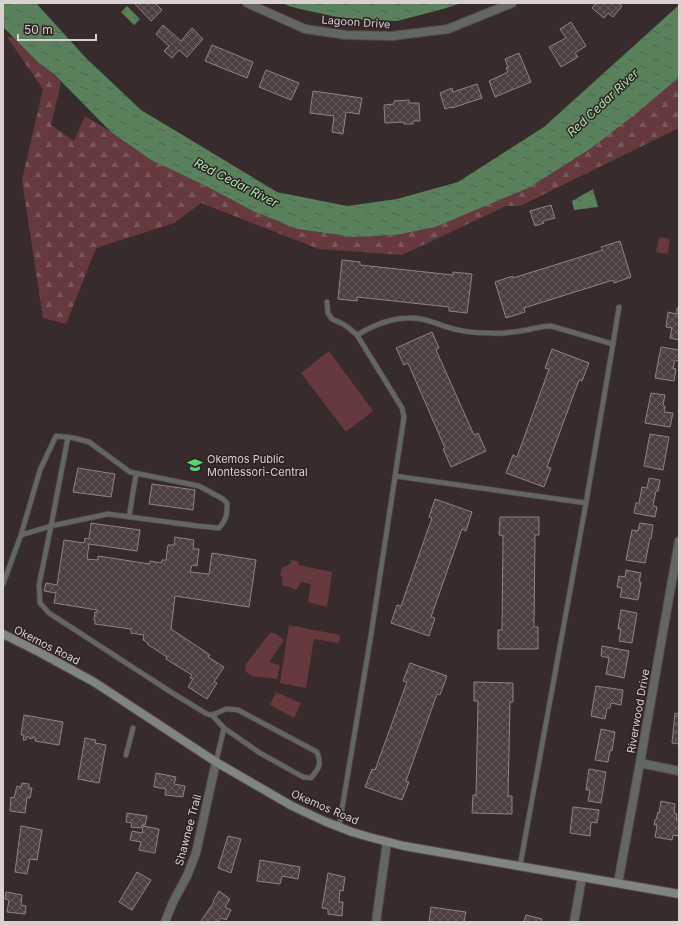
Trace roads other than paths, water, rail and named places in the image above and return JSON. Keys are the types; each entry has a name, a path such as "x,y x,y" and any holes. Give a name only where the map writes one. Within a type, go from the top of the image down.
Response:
{"main road":[{"name":"Okemos Road","path":"3,634 94,682 216,762 292,806 339,827 387,842 679,894"}],"street":[{"name":"Lagoon Drive","path":"247,3 305,29 346,35 392,36 448,29 512,3"},
{"name":"Riverwood Drive","path":"618,883 679,541"},
{"name":"Shawnee Trail","path":"165,922 173,902 187,876 196,853 216,762"},
{"path":"640,763 679,771"},
{"path":"376,922 387,842"},
{"path":"574,922 582,877"}],"lane":[{"path":"327,302 328,313 332,319 349,328 356,335 400,404 403,412 403,423 395,476 339,827"},
{"path":"520,866 586,503 614,344 619,307"},
{"path":"356,335 382,323 409,318 430,321 456,330 478,333 506,333 543,326 551,326 614,344"},
{"path":"3,584 21,535 40,470 56,436 90,442 130,472 199,486 223,499 227,503 227,515 219,528 108,514 51,526 21,535"},
{"path":"68,437 40,585 40,603 49,613 174,694 207,714 212,715 224,728 260,753 303,777 311,778 318,768 320,760 317,752 238,710 226,709 212,715"},
{"path":"129,517 136,474"},
{"path":"395,476 586,503"},
{"path":"126,755 133,728"},
{"path":"216,762 224,728"}],"water":[{"name":"Red Cedar River","path":"3,3 36,3 86,58 141,110 277,192 347,206 397,199 458,182 544,127 679,5 679,71 677,79 638,112 590,149 528,188 435,227 396,235 354,237 297,229 253,211 206,186 151,160 111,132 54,74 39,63 3,27"},
{"path":"283,3 461,3 397,21 337,17 300,9"},
{"path":"127,6 140,19 134,25 121,12"},
{"path":"593,189 598,207 574,210 572,201"}],"place":[{"name":"Okemos Public Montessori-Central","path":"195,465"}]}
